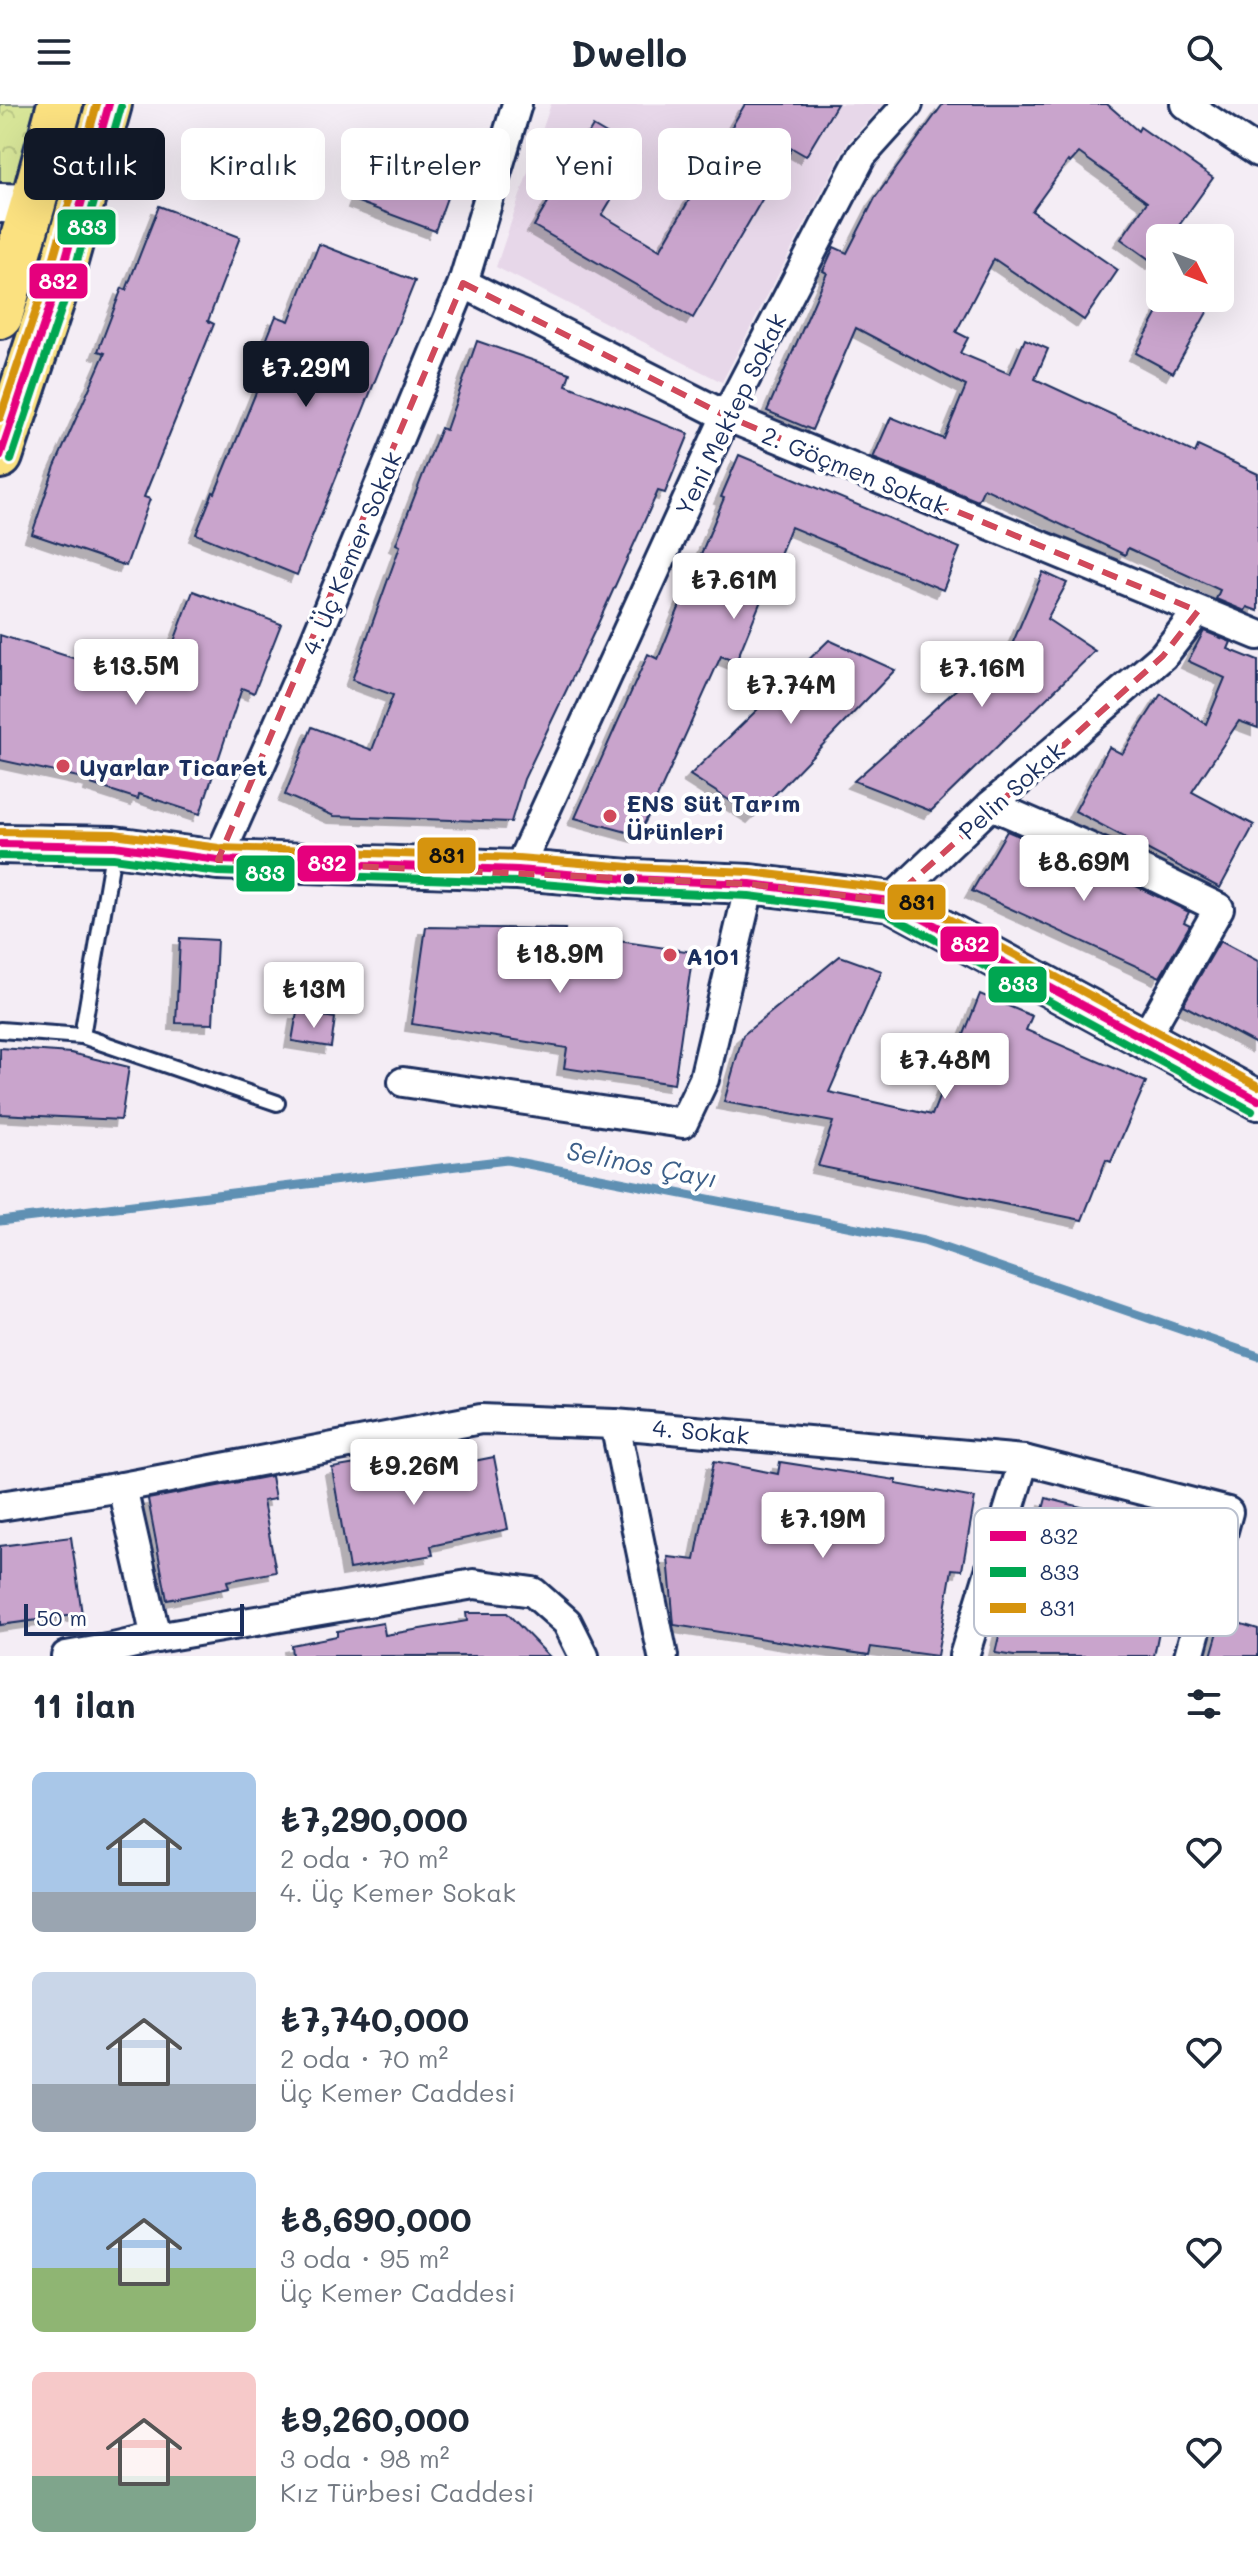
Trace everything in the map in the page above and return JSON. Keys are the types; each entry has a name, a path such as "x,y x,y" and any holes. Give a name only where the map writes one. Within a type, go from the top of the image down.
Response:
{"main road":[{"path":"0,316 17,204 60,104"},
{"path":"0,456 113,105"},
{"path":"0,821 60,844"},
{"path":"0,844 114,846 218,860 518,870 750,884 890,901 1258,1100"}],"street":[{"name":"4. Üç Kemer Sokak","path":"218,860 310,653 463,283 517,104"},
{"name":"Yeni Mektep Sokak","path":"518,870 726,416 862,155 908,104"},
{"path":"1185,104 1258,152"},
{"name":"2. Göçmen Sokak","path":"463,283 726,416 1258,635"},
{"name":"Pelin Sokak","path":"890,901 991,805 1163,656 1198,611"},
{"path":"991,805 1137,868 1219,908 1144,1040"},
{"path":"403,1082 683,1123 704,1079 750,884"},
{"path":"0,1506 122,1487 481,1419 615,1424"},
{"name":"4. Sokak","path":"663,1656 615,1424 1024,1460 1212,1508"},
{"path":"1009,1508 1024,1460"},
{"path":"122,1487 156,1638"},
{"path":"66,1656 114,1652 156,1638 474,1584 533,1592 567,1622 584,1656"},
{"path":"964,1656 974,1623"},
{"name":"4. Sokak","path":"1189,1656 1194,1636"}],"lane":[{"path":"82,1036 114,846"},
{"path":"0,1030 82,1036 277,1103"}],"highlighted area":[{"path":"463,283 726,416 1198,611 1163,656 890,901 750,884 218,860"}],"shaded area":[{"path":"551,104 884,104 848,142 722,382 496,267 526,178 526,200 642,200 642,128 543,128"}],"green space":[{"path":"0,104 60,104 54,128 24,128 24,200 34,200 33,204 0,203"}],"building":[{"path":"745,104 837,104 806,156 791,150 791,128 731,128"},
{"path":"943,104 1107,104 1138,131 1140,127 1213,178 1180,224 1146,224 1146,257 1121,239 1147,202 1079,153 1070,163 1068,161 1032,211 1118,270 1084,320 994,259 956,332 968,338 960,353 1010,374 1025,339 1048,349 1035,379 1195,453 1198,446 1258,474 1258,611 1247,607 1245,611 1216,599 1220,590 1128,548 1125,555 984,488 978,501 873,458 891,417 944,439 966,386 856,328 812,430 767,411 827,273 823,271 834,247 847,253 875,198"},
{"path":"355,200 446,200 435,231"},
{"path":"549,200 611,200 602,215 660,250 689,200 762,200 693,318 534,226"},
{"path":"159,206 240,237 208,321 214,324 144,497 150,499 126,566 32,534 55,466 105,353 98,351 122,288 126,290"},
{"path":"319,244 415,281 297,575 196,534 261,380 252,376 276,316 289,321"},
{"path":"1158,312 1207,312 1173,373 1136,353"},
{"path":"477,341 570,373 566,385 689,434 665,493 658,491 524,779 511,822 334,816 285,795 312,727 372,750 393,695 352,680 400,546 396,544 441,428 446,430"},
{"path":"739,455 960,548 943,590 791,527 736,662 721,656 638,835 575,818 648,654 658,659"},
{"path":"1043,572 1067,583 1047,619 1095,651 931,811 854,781 999,651 1008,654"},
{"path":"193,591 281,624 254,693 242,688 200,814 139,794 138,799 91,784 92,780 0,760 0,635 124,674 129,657 164,668"},
{"path":"1204,631 1231,642 1228,649 1258,661 1258,728 1239,721 1192,792 1254,825 1220,888 1075,811 1109,747 1122,754 1161,694 1206,724 1225,678 1188,661"},
{"path":"829,640 895,670 754,816 690,775"},
{"path":"1007,831 1130,883 1189,912 1184,922 1190,925 1160,977 972,891"},
{"path":"426,927 565,929 564,933 693,952 674,1084 564,1068 567,1048 412,1024"},
{"path":"180,938 217,940 213,1024 176,1023"},
{"path":"1220,941 1258,961 1258,1045 1183,1005"},
{"path":"840,956 882,971 829,1092 932,1115 980,994 1032,1016 1026,1030 1146,1082 1111,1162 1106,1160 1082,1220 818,1166 833,1122 724,1102 743,1035"},
{"path":"297,1012 335,1018 331,1047 292,1041"},
{"path":"0,1048 71,1053 129,1067 121,1120 0,1114"},
{"path":"416,1454 419,1472 494,1457 508,1529 431,1546 433,1555 349,1569 332,1468"},
{"path":"714,1461 778,1474 780,1462 896,1480 896,1484 975,1498 962,1570 952,1569 937,1656 871,1647 869,1655 674,1625 668,1557 695,1560"},
{"path":"271,1476 275,1499 263,1501 276,1572 227,1581 229,1588 167,1600 148,1499"},
{"path":"1046,1498 1085,1508 1043,1508"},
{"path":"71,1537 82,1614 0,1625 0,1546"},
{"path":"466,1613 507,1613 549,1656 292,1656 291,1645 337,1636 337,1631 383,1623 385,1635 467,1621"},
{"path":"1238,1623 1258,1629 1258,1656 1211,1656 1217,1636 1238,1636"},
{"path":"999,1636 1158,1636 1154,1656 1014,1656 995,1653"}],"waterway":[{"name":"Selinos Çayı","path":"0,1221 507,1160 924,1241 1258,1356"}],"transit line":[{"name":"831","path":"0,418 54,257 97,104"},
{"name":"832","path":"0,456 65,261 109,104"},
{"name":"833","path":"11,460 76,265 121,107"},
{"name":"831","path":"0,832 114,834 219,848 518,858 750,872 893,889 1258,1086"},
{"name":"832","path":"0,844 114,846 218,860 518,870 750,884 890,901 1258,1100"},
{"name":"833","path":"0,856 113,858 218,872 517,882 749,896 886,913 1252,1111"}],"place":[{"name":"Uyarlar Ticaret","path":"63,766"},
{"name":"ENS Süt Tarım Ürünleri","path":"610,816"},
{"name":"A101","path":"670,955"}]}
